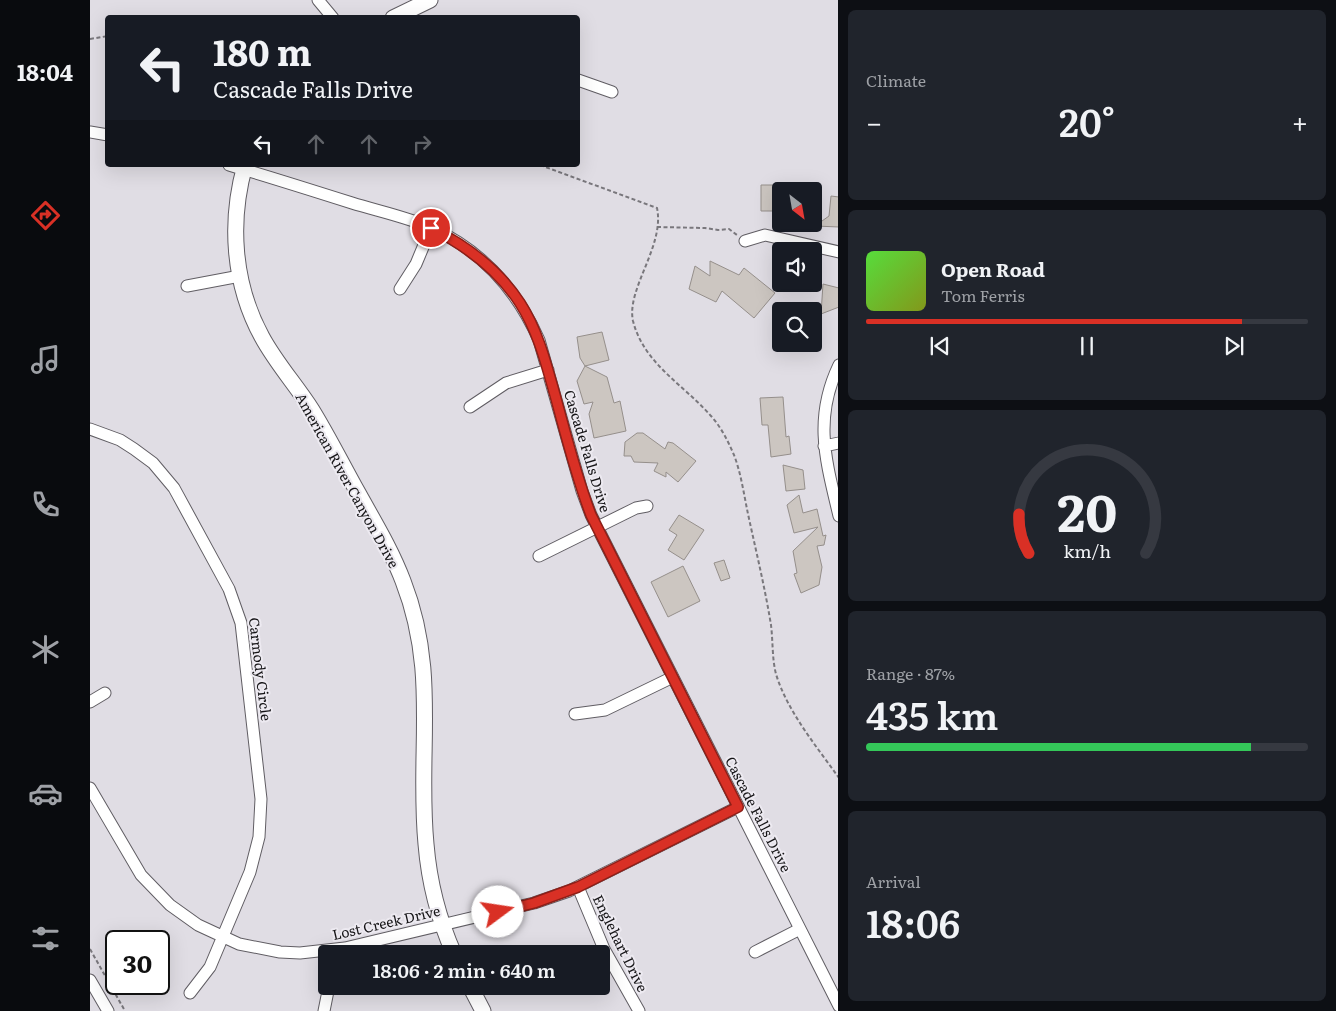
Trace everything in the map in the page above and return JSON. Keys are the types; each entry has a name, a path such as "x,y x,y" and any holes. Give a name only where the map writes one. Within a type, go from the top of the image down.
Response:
{"street":[{"path":"318,0 330,15"},
{"path":"399,15 430,0"},
{"path":"580,81 612,92"},
{"path":"90,132 105,134"},
{"name":"Cascade Falls Drive","path":"245,167 431,228 468,248 484,261 508,286 530,321 548,370 582,491 597,527 838,1006"},
{"name":"American River Canyon Drive","path":"245,167 236,216 235,239 240,276 246,300 262,337 317,419 387,545 406,590 419,638 423,662 426,711 424,819 426,844 436,901 451,945"},
{"path":"400,289 416,264 431,228"},
{"path":"745,241 765,235 838,252"},
{"path":"187,286 240,276"},
{"path":"838,365 830,384 825,405 824,446 838,516"},
{"path":"470,407 506,384 548,370"},
{"name":"Carmody Circle","path":"90,429 120,440 134,448 153,463 174,488 229,589 242,624 261,800 259,836 253,863 223,938 204,978 190,994"},
{"path":"824,446 838,443"},
{"path":"539,556 636,508 647,506"},
{"path":"575,714 605,710 673,677"},
{"path":"90,702 105,693"},
{"name":"Lost Creek Drive","path":"90,788 130,858 155,891 186,918 223,938 259,949 280,952 318,952"},
{"name":"Lost Creek Drive","path":"357,945 534,903 578,887 738,807"},
{"name":"Englehart Drive","path":"578,887 604,948 639,1011"},
{"path":"756,952 800,929"},
{"path":"91,983 108,1011"},
{"path":"324,1011 327,995"},
{"path":"475,995 483,1011"}],"path":[{"path":"90,39 105,36"},
{"path":"545,167 657,208 659,218 655,242 634,298 632,318 638,338 658,367 711,416 721,429 734,456 761,572 776,673 782,690 808,735 838,778"},
{"path":"657,227 729,229 745,241"},
{"path":"90,949 124,1011"}],"building":[{"path":"761,185 772,185 772,211 761,211"},
{"path":"831,196 838,197 838,227 822,226 822,221 829,216"},
{"path":"710,261 739,275 744,268 775,293 754,318 722,291 716,302 689,289 695,266 710,276"},
{"path":"823,284 838,288 838,307 822,314"},
{"path":"602,332 609,360 585,366 580,358 577,337"},
{"path":"585,366 607,377 614,403 620,401 626,431 594,438 589,414 593,402 584,404 577,381"},
{"path":"783,397 786,437 789,436 791,454 771,457 768,425 762,425 760,398"},
{"path":"637,433 643,433 665,449 668,442 673,443 696,461 678,482 666,472 666,477 654,471 658,463 634,462 631,456 624,456 625,442"},
{"path":"783,465 803,470 805,489 786,491"},
{"path":"799,495 803,513 817,509 823,536 826,535 824,545 817,546 822,567 819,585 801,593 794,574 797,573 793,551 818,527 794,533 787,505"},
{"path":"679,515 704,530 684,560 668,550 677,535 669,530"},
{"path":"724,560 730,578 721,581 714,563"},
{"path":"683,566 700,601 668,617 651,582"}],"route":[{"path":"431,228 468,248 484,261 512,292 530,321 539,340 582,491 591,515 738,807 569,891 534,903 498,912"}]}
